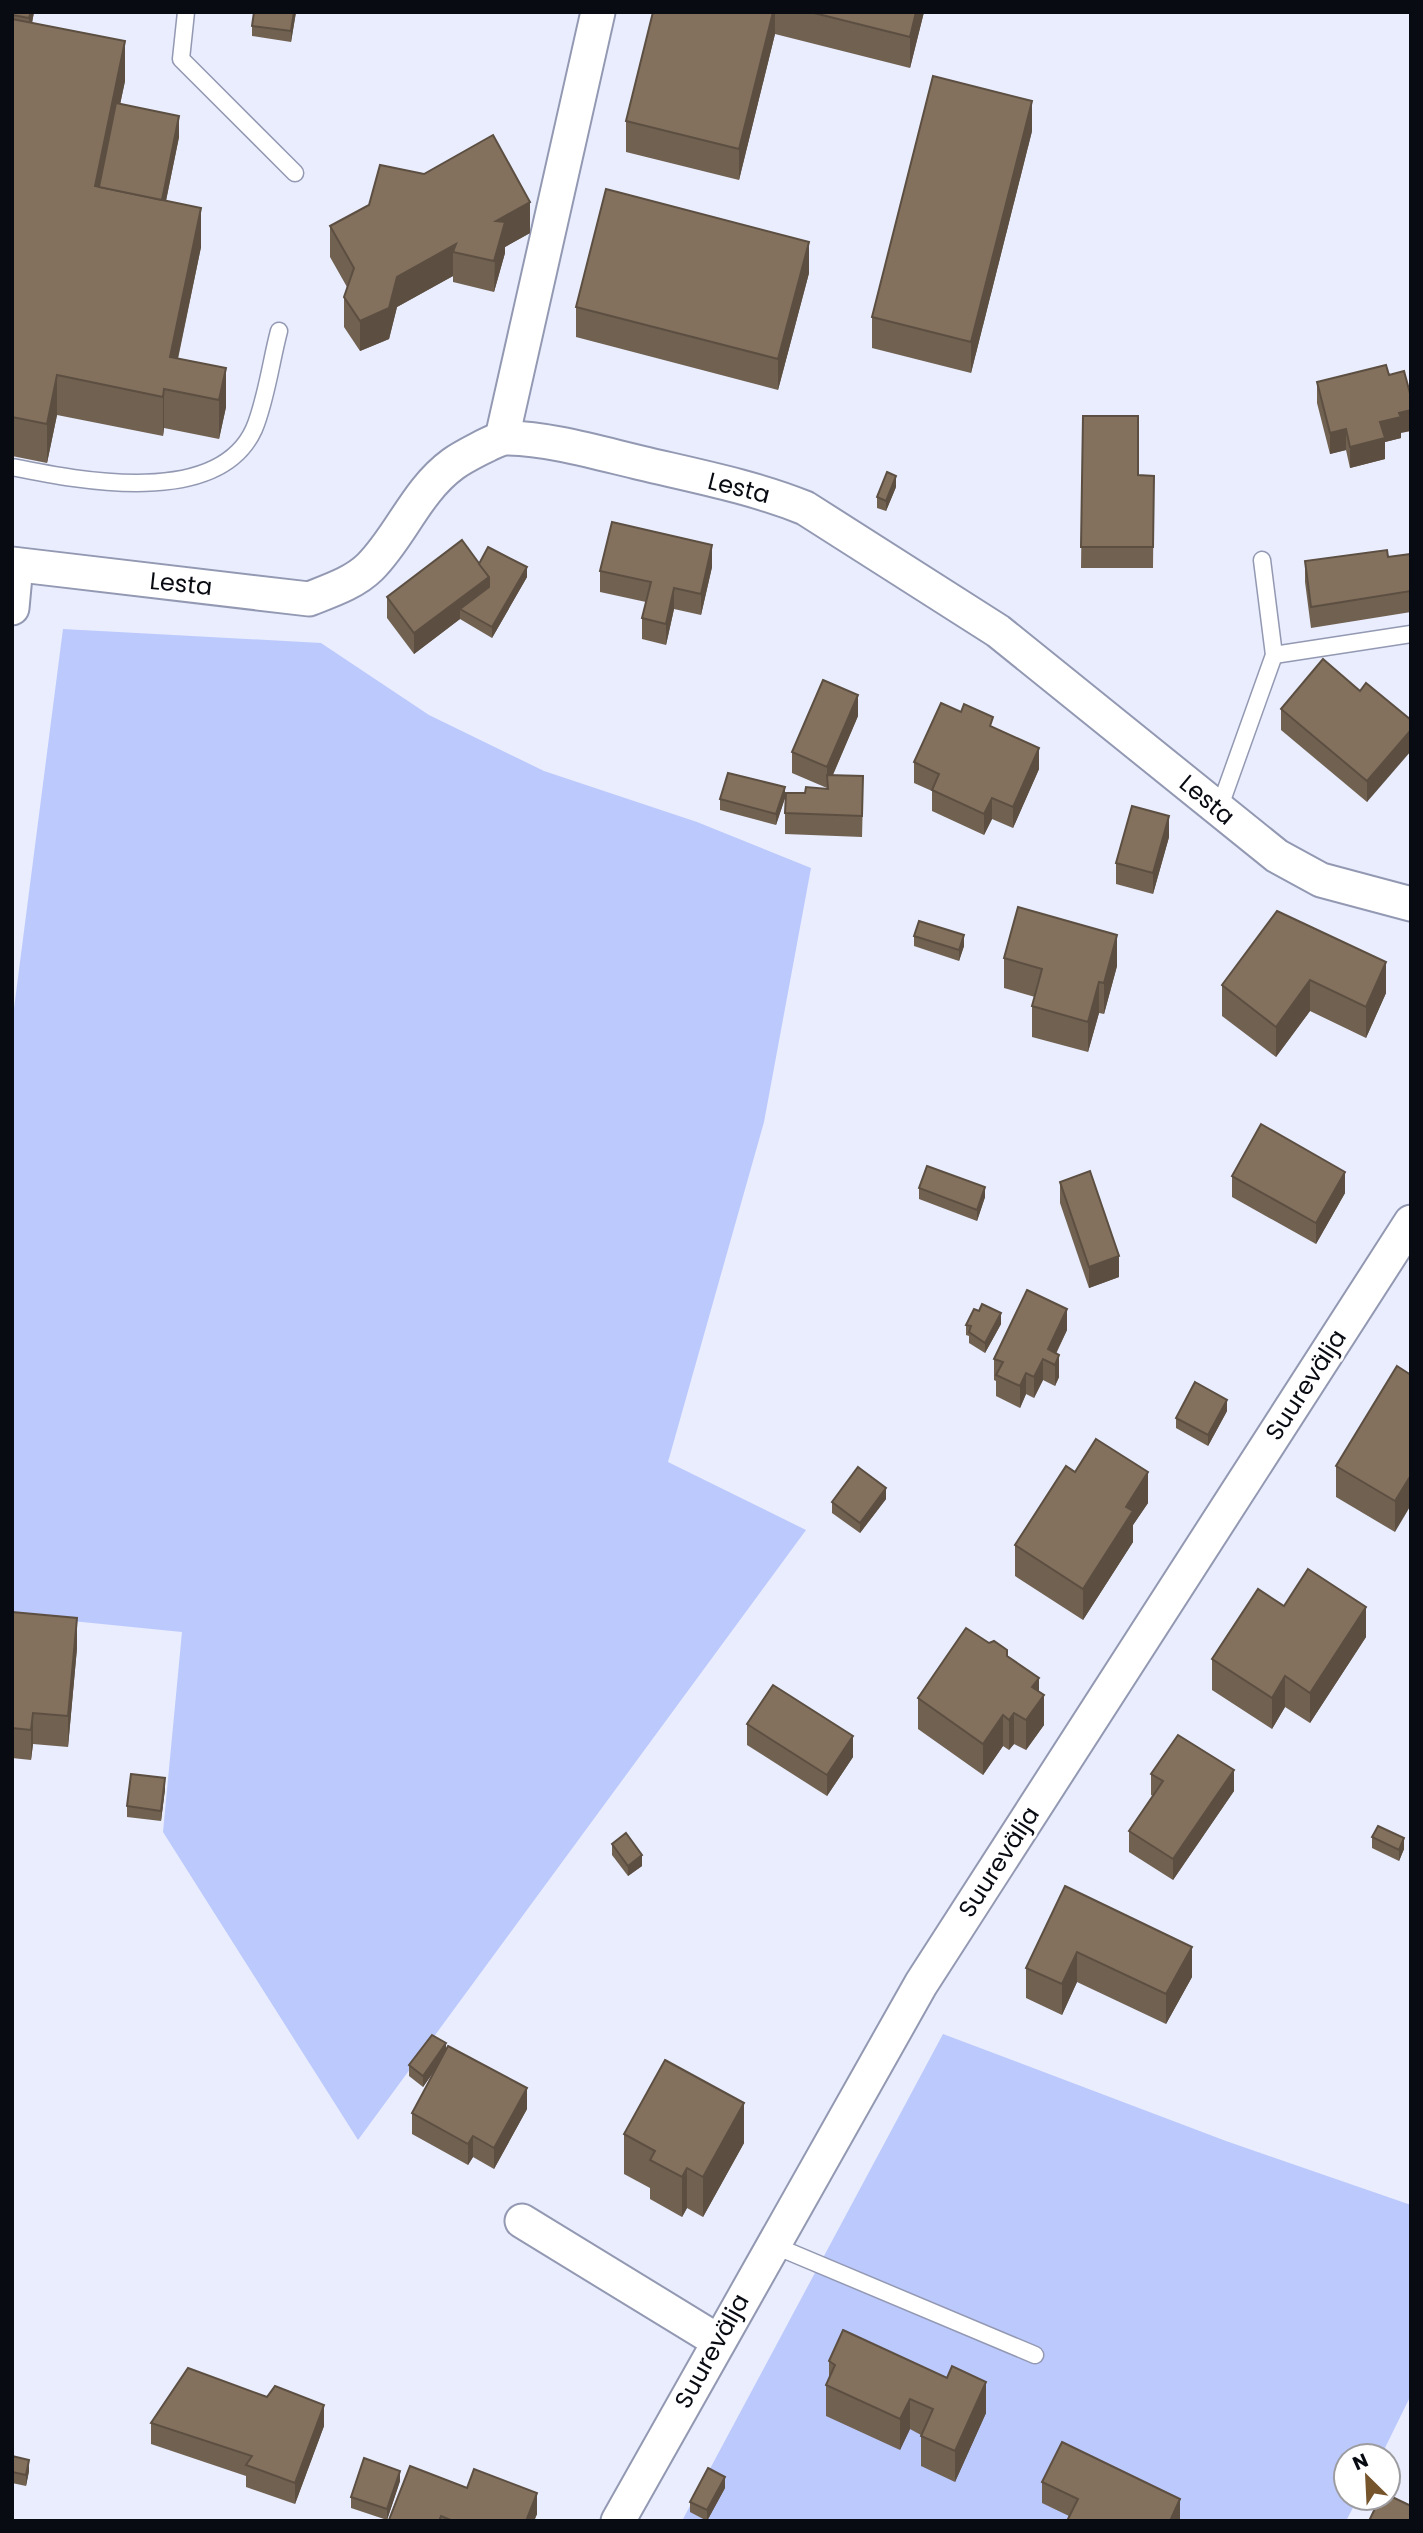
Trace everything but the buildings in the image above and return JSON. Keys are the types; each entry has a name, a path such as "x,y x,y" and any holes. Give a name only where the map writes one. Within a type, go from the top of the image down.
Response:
{"street":[{"path":"502,438 598,12"},
{"name":"Lesta","path":"14,565 309,599 341,586 368,569 394,538 424,493 453,464 502,438 578,448 776,496 805,508 998,631 1277,856 1321,880 1411,904"},
{"path":"12,608 14,565"},
{"name":"Suurevälja","path":"618,2521 921,1984 1411,1222"},
{"path":"522,2221 718,2341"}],"lane":[{"path":"186,12 181,59 295,173"},
{"path":"12,467 102,483 148,483 201,474 231,458 253,430 279,331"},
{"path":"1219,809 1274,655 1262,560"},
{"path":"1274,655 1411,634"},
{"path":"773,2245 1035,2355"}],"shaded area":[{"path":"63,629 321,643 429,715 544,771 697,822 811,868 764,1122 668,1462 806,1530 358,2140 163,1832 182,1632 12,1615 12,1024"},
{"path":"943,2034 1226,2141 1411,2205 1411,2395 1388,2442 1332,2442 1332,2512 1351,2512 1346,2521 683,2519"}]}
